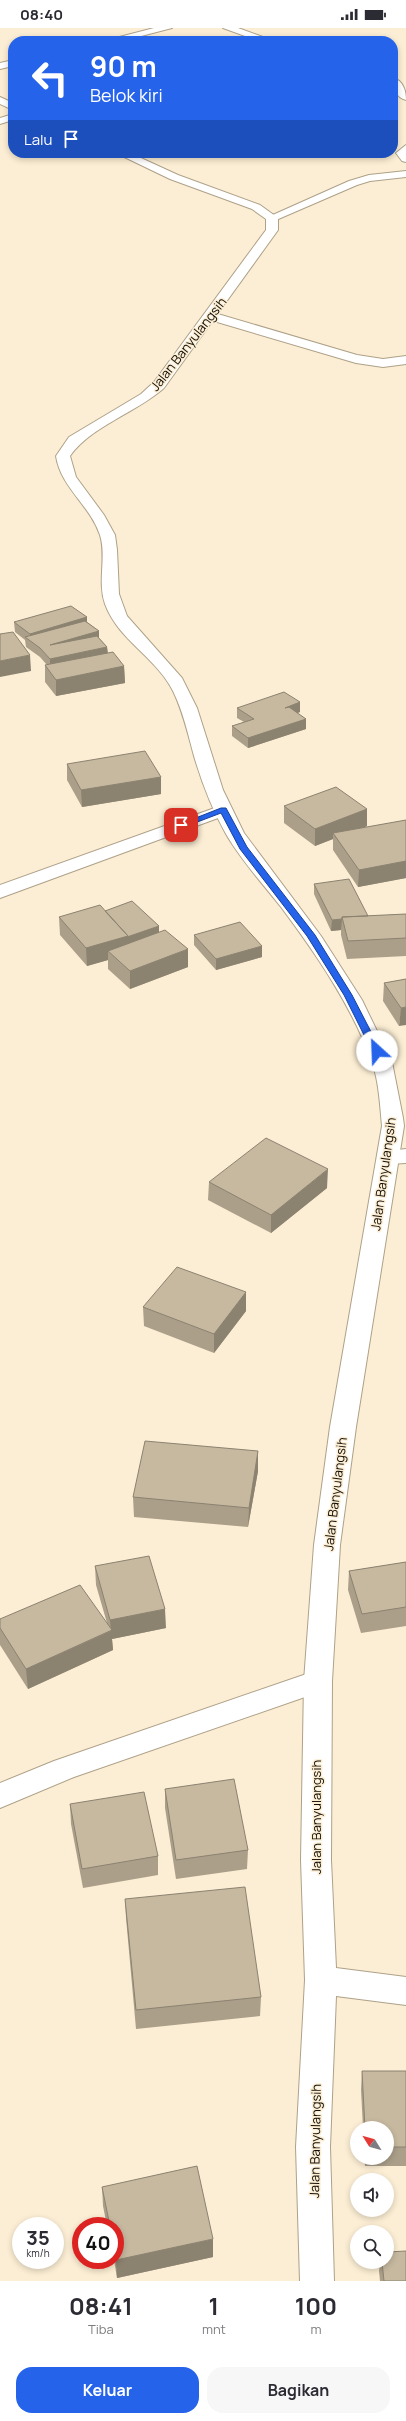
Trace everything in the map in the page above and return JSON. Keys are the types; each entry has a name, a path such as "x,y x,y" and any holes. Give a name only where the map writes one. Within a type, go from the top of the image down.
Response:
{"street":[{"path":"131,36 167,28"},
{"path":"228,28 253,36"},
{"path":"398,87 406,97"},
{"path":"406,148 401,153 406,159"},
{"path":"133,158 174,176 244,201 262,210 272,218 353,183 369,178 406,174"},
{"name":"Jalan Banyulangsih","path":"272,218 272,230 211,316 158,385 146,397 85,432 74,440 63,456 65,470 99,517 108,537 108,581 113,604 128,628 170,672 181,688 194,721 205,763 223,810 243,847 311,935 372,1038 382,1063 389,1089 397,1157 345,1419 328,1537 318,1681 316,1860 321,1980 312,2147 317,2281"},
{"path":"211,316 356,359 383,362 406,360"},
{"path":"0,892 223,810"},
{"path":"0,1796 64,1769 318,1681"},
{"path":"321,1980 406,1990"}],"building":[{"path":"71,606 87,617 30,634 14,622"},
{"path":"85,621 99,631 50,645 97,636 107,647 50,659 40,648 25,637"},
{"path":"13,632 30,655 0,661 0,634"},
{"path":"113,652 124,666 56,680 45,665"},
{"path":"284,692 300,702 285,708 289,707 306,719 248,738 232,726 254,719 237,708"},
{"path":"145,751 161,777 81,790 67,764"},
{"path":"336,787 367,809 315,829 284,806"},
{"path":"406,820 406,861 359,870 333,833"},
{"path":"349,879 368,916 342,917 342,919 332,920 314,884"},
{"path":"132,901 159,926 127,937 128,936 105,911"},
{"path":"100,905 128,936 86,948 59,917"},
{"path":"406,914 406,938 348,941 342,917"},
{"path":"240,922 262,946 216,959 194,935"},
{"path":"165,930 188,949 130,971 108,951"},
{"path":"406,979 406,1007 401,1008 384,983"},
{"path":"266,1138 328,1169 271,1215 209,1182"},
{"path":"177,1267 246,1292 214,1334 143,1307"},
{"path":"145,1441 258,1451 249,1508 133,1497"},
{"path":"149,1556 165,1609 110,1620 95,1566"},
{"path":"406,1562 406,1607 362,1614 349,1571"},
{"path":"80,1585 112,1630 26,1669 0,1628 0,1619"},
{"path":"234,1779 248,1850 176,1860 165,1789"},
{"path":"144,1792 158,1856 82,1869 70,1804"},
{"path":"245,1887 261,1997 136,2010 125,1899"},
{"path":"362,2071 406,2071 406,2147 394,2147 394,2121 365,2121"},
{"path":"197,2166 213,2239 124,2258 124,2217 108,2217 102,2187"},
{"path":"406,2251 406,2281 384,2281 383,2269 394,2269 394,2252"}],"route":[{"path":"181,825 223,810 243,847 254,863 287,902 311,935 348,995 372,1038 377,1051"}]}
